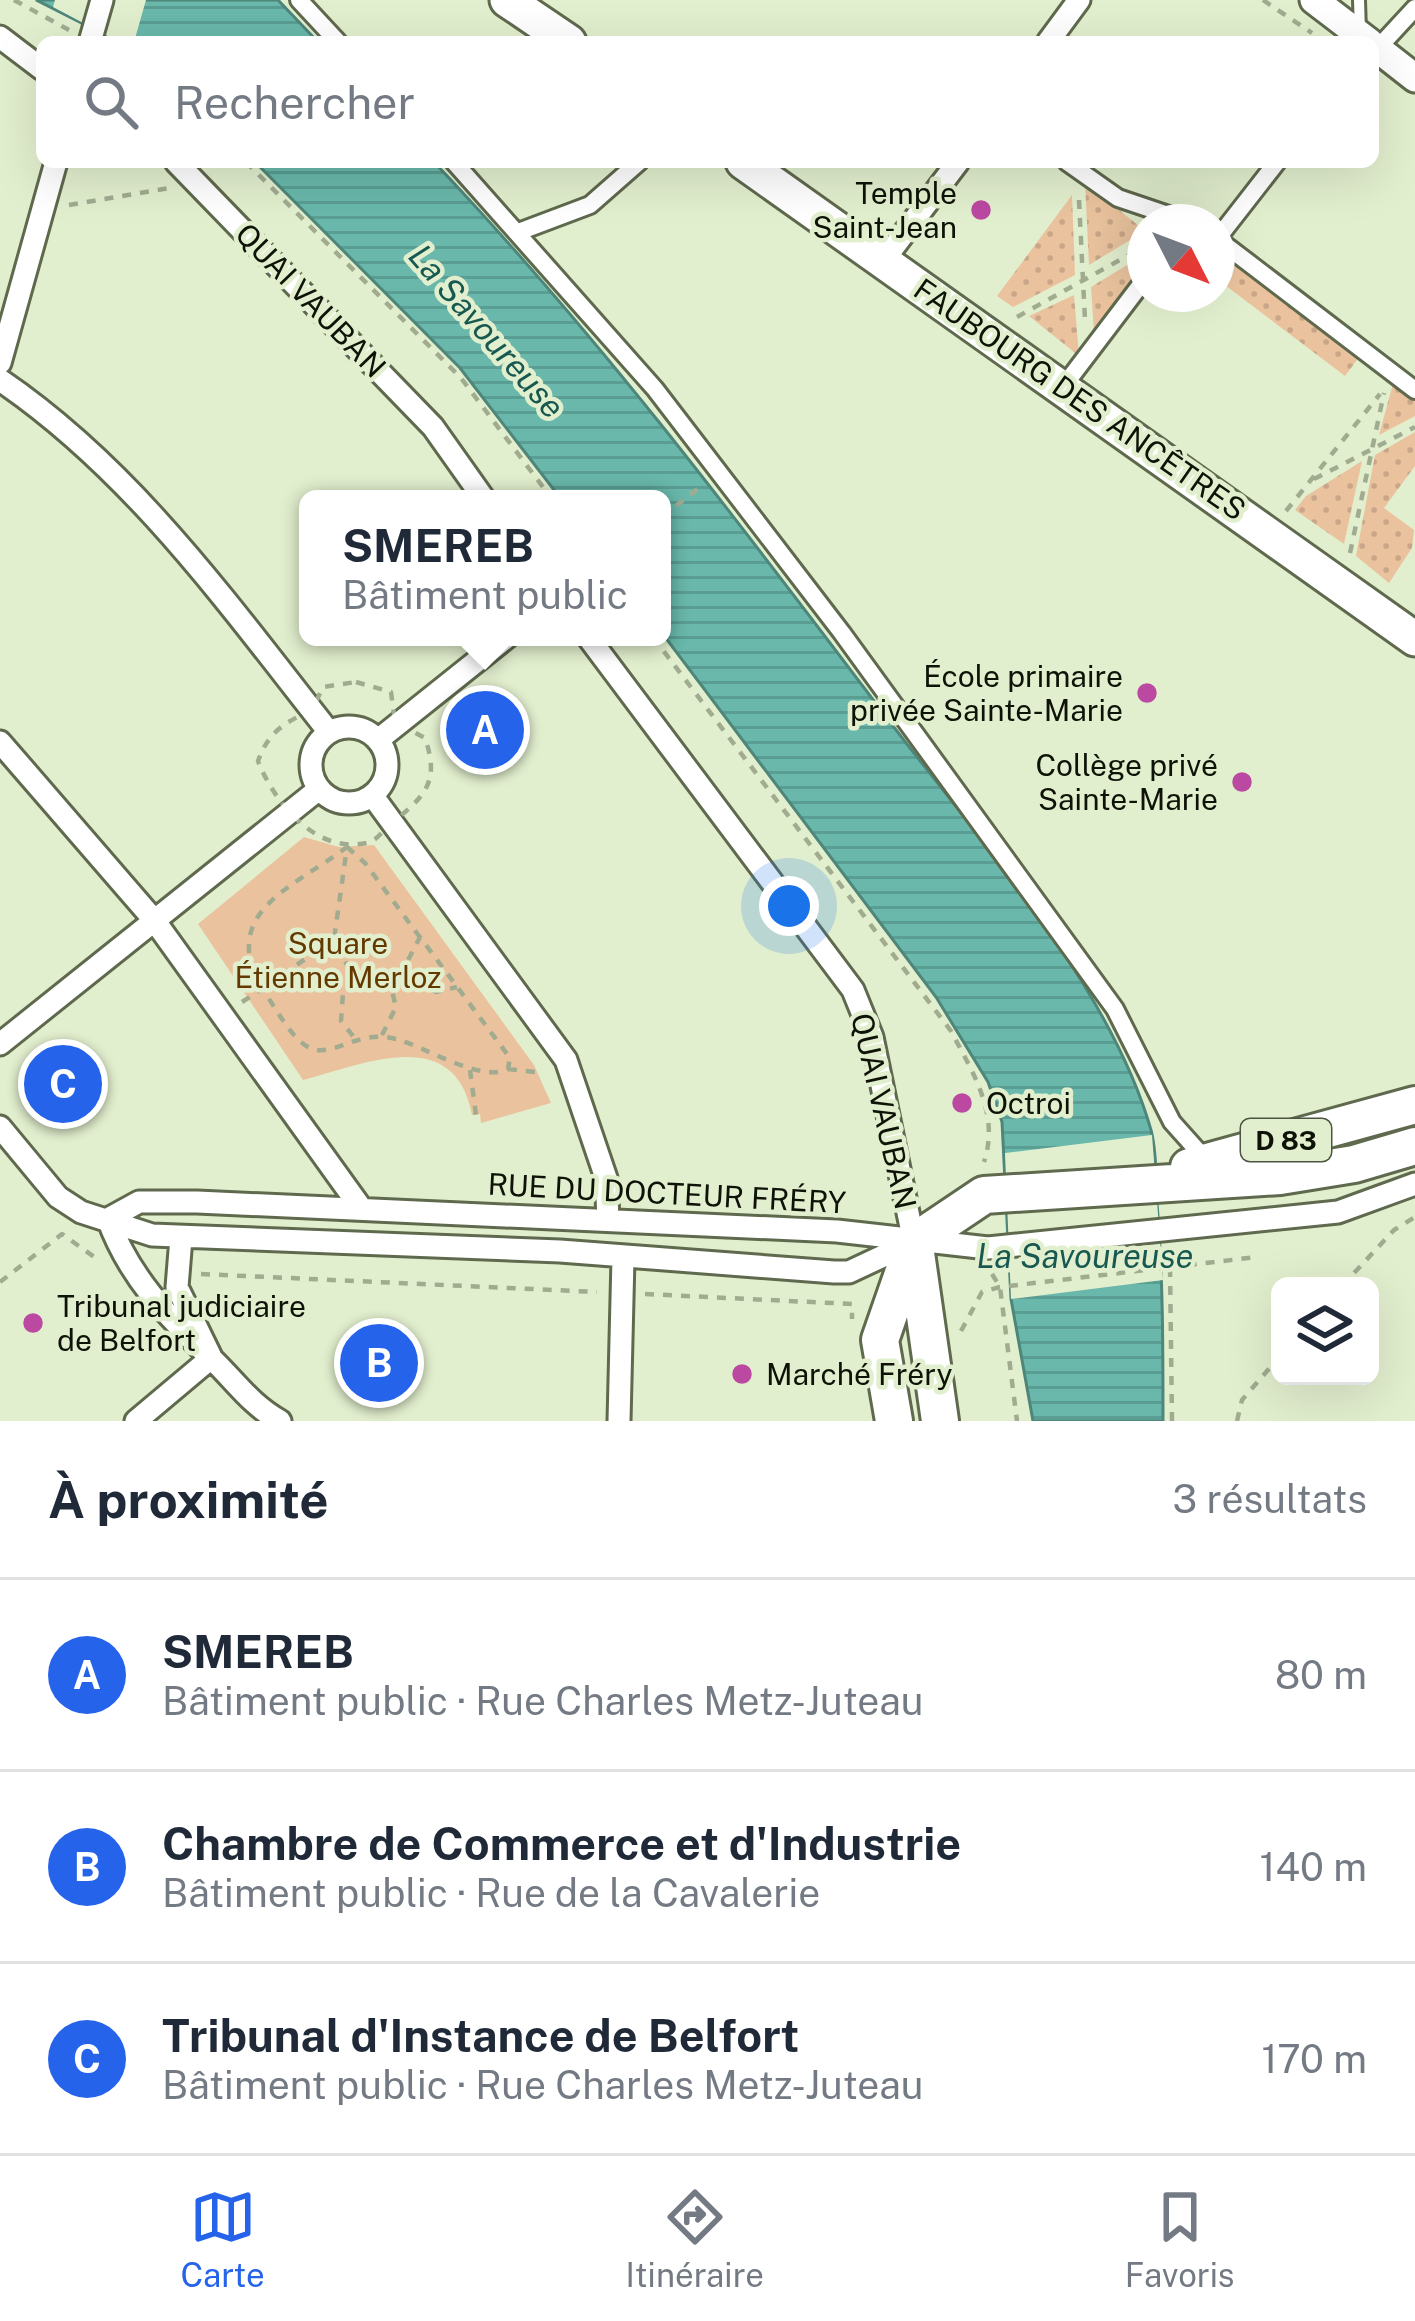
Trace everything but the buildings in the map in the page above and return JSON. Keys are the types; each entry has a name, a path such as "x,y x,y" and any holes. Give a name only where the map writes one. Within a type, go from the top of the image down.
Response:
{"main road":[{"path":"507,0 560,36"},
{"name":"FAUBOURG DES ANCÊTRES","path":"751,168 1415,639"},
{"name":"D 83","path":"1158,1181 1206,1160 1415,1105"},
{"name":"D 83","path":"914,1241 995,1194 1280,1176 1354,1164 1415,1146"},
{"name":"QUAI VAUBAN","path":"894,1421 880,1340 914,1241"},
{"name":"QUAI VAUBAN","path":"914,1241 940,1421"}],"street":[{"path":"92,35 102,0"},
{"path":"299,0 332,36"},
{"path":"1052,36 1079,0"},
{"path":"1314,0 1361,36"},
{"path":"1377,36 1415,8"},
{"path":"0,38 36,65"},
{"path":"1379,50 1415,78"},
{"path":"0,363 54,168"},
{"name":"QUAI VAUBAN","path":"183,168 433,428 478,490"},
{"path":"460,168 521,231 668,406 842,633 1114,1009 1172,1121 1206,1160"},
{"path":"521,231 590,205 632,168"},
{"path":"883,261 953,168"},
{"path":"1075,168 1118,198 1136,204"},
{"path":"1235,218 1272,168"},
{"path":"1235,253 1415,390"},
{"path":"1063,387 1127,303"},
{"path":"0,380 49,415 202,568 329,732"},
{"path":"378,740 495,646"},
{"name":"QUAI VAUBAN","path":"595,646 854,990 872,1036 914,1241"},
{"path":"360,728 378,740 387,763 372,796 338,802 319,789 310,764 319,740 329,732 360,728"},
{"path":"0,742 154,920 361,1208"},
{"path":"0,1044 319,789"},
{"path":"372,796 566,1060 606,1178 608,1218"},
{"path":"0,1127 58,1197 81,1212 152,1235 849,1272 914,1241"},
{"name":"RUE DU DOCTEUR FRÉRY","path":"109,1219 139,1202 361,1208 837,1231 998,1248 1338,1212 1415,1184"},
{"path":"109,1219 122,1256 170,1321 256,1408 280,1421"},
{"path":"182,1238 177,1287 211,1358"},
{"path":"620,1421 623,1258"},
{"path":"136,1421 211,1358"}],"lane":[{"path":"1359,0 1368,36"}],"path":[{"path":"14,0 92,35"},
{"path":"44,209 168,190 177,168"},
{"path":"252,168 461,378 545,490"},
{"path":"1072,168 1088,356"},
{"path":"986,334 1127,257"},
{"path":"1258,524 1280,519 1385,388 1343,586"},
{"path":"1310,482 1415,427"},
{"path":"671,510 713,477"},
{"path":"660,646 951,1031 980,1085 990,1126 995,1194"},
{"path":"356,682 391,692 395,722 425,738 430,775 418,806 372,842 346,844 309,832 268,787 258,761 266,740 280,724 312,710 323,687 356,682"},
{"path":"346,844 510,1058 508,1069"},
{"path":"346,844 334,939 355,981"},
{"path":"346,844 256,915 244,939 248,964 262,989 304,1045 337,1049 353,1036 382,1035 451,1057 470,1070 499,1074 508,1069 539,1075 566,1060"},
{"path":"420,938 406,964 409,976 436,992 457,987"},
{"path":"262,989 334,939"},
{"path":"392,991 409,976"},
{"path":"355,981 378,980 392,991 396,1007 382,1035"},
{"path":"353,1036 338,1009 355,981"},
{"path":"470,1070 476,1115"},
{"path":"1350,1277 1394,1230 1415,1216"},
{"path":"0,1282 62,1234 102,1263"},
{"path":"998,1248 989,1269 1000,1287 1017,1421"},
{"path":"966,1330 968,1314 982,1292 1000,1287 1257,1257"},
{"path":"1170,1268 1172,1421"},
{"path":"179,1270 228,1278 852,1304 852,1325"},
{"path":"1238,1421 1242,1400 1271,1366"}],"green space":[{"path":"1085,182 1127,216 1127,242 1089,265"},
{"path":"1072,195 1075,275 1013,307 997,296"},
{"path":"1235,260 1360,356 1345,376 1235,293"},
{"path":"1127,265 1127,290 1094,333 1091,287"},
{"path":"1074,295 1079,356 1029,316"},
{"path":"1394,380 1415,396 1415,416 1379,435"},
{"path":"1415,432 1415,466 1384,508 1414,530 1412,548 1389,583 1356,556 1375,455"},
{"path":"1362,461 1344,544 1295,510 1306,496"},
{"name":"Square Étienne Merloz","path":"304,837 339,847 374,845 534,1065 551,1103 481,1123 480,1114 472,1115 462,1086 447,1068 427,1059 379,1060 303,1080 198,924"}],"water":[{"path":"36,0 278,0 312,36 107,36"},
{"name":"La Savoureuse","path":"261,168 440,168 556,298 671,438 1040,919 1106,1024 1151,1130 1160,1258 1163,1421 1033,1421 1011,1299 1002,1122 988,1082 936,997 671,645 671,490 554,490 460,368"}],"pier":[{"path":"55,0 146,0 136,36 108,36 53,7"},
{"path":"1152,1135 1163,1280 1011,1299 1005,1153"}],"place":[{"name":"Temple Saint-Jean","path":"981,210"},
{"name":"École primaire privée Sainte-Marie","path":"1147,693"},
{"name":"SMEREB","path":"485,730"},
{"name":"Collège privé Sainte-Marie","path":"1242,782"},
{"name":"Tribunal d'Instance de Belfort","path":"63,1084"},
{"name":"Octroi","path":"962,1103"},
{"name":"Tribunal judiciaire de Belfort","path":"33,1323"},
{"name":"Chambre de Commerce et d'Industrie","path":"379,1363"},
{"name":"Marché Fréry","path":"742,1374"}]}
